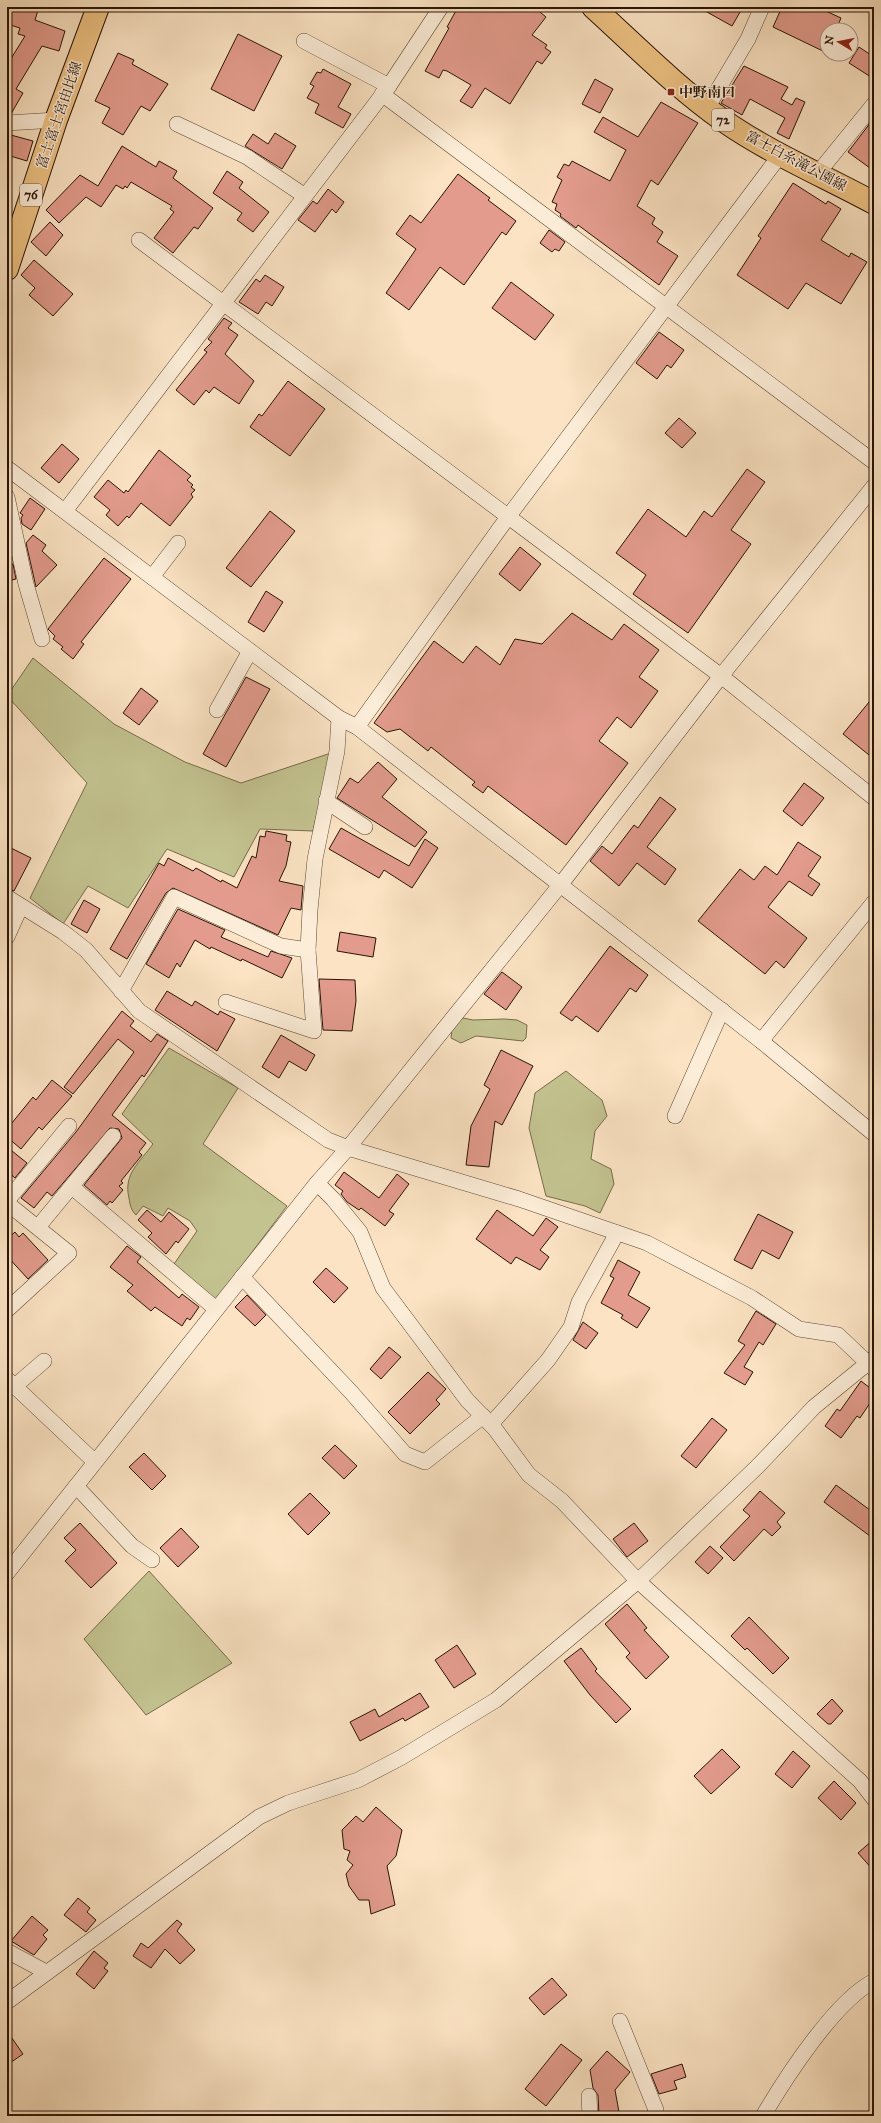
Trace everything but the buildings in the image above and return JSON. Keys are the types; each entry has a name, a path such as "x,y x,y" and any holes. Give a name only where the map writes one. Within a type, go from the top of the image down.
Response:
{"main road":[{"name":"富士富士宮由比線","path":"7,269 56,120 98,7"},
{"name":"富士白糸滝公園線","path":"593,7 707,108 750,137 874,203"}],"street":[{"path":"65,511 386,90 441,7"},
{"path":"707,108 748,39 762,7"},
{"path":"304,41 386,90 874,462"},
{"path":"818,173 871,113"},
{"path":"7,123 56,120"},
{"path":"177,124 246,157 305,196"},
{"path":"357,727 508,517 781,154"},
{"path":"139,240 224,302 721,676 874,798"},
{"path":"7,468 339,718 357,727 722,1010 874,1134"},
{"path":"7,1572 317,1183 348,1148 561,884 721,676 874,486"},
{"path":"7,497 26,584 42,639"},
{"path":"152,577 178,543"},
{"path":"217,710 250,651"},
{"path":"226,1002 314,1031 308,950 315,859 338,751 339,718"},
{"path":"326,802 365,827"},
{"path":"7,897 63,932 86,950 139,1011 328,1140 348,1148 519,1199 647,1243 752,1298 799,1329 838,1335 872,1364 814,1407 758,1466 638,1581 496,1700 402,1757 358,1780 288,1803 259,1817 7,2002"},
{"path":"121,990 174,898 281,946 308,950"},
{"path":"761,1041 874,902"},
{"path":"7,937 21,906"},
{"path":"676,1116 722,1010"},
{"path":"7,1310 69,1253 7,1202 69,1126"},
{"path":"38,1227 113,1136"},
{"path":"317,1183 333,1199 360,1232 382,1288 467,1400 487,1420 529,1475 562,1501 638,1581 860,1781 874,1798"},
{"path":"72,1187 216,1309"},
{"path":"242,1277 351,1392 405,1454 425,1462 487,1420 548,1360 571,1327 579,1302 617,1233"},
{"path":"44,1361 11,1382 95,1462"},
{"path":"76,1486 132,1546 152,1560"},
{"path":"7,1951 46,1972"},
{"path":"763,2116 778,2090 843,2006 862,1987 874,1981"},
{"path":"620,2021 656,2110 654,2116"},
{"path":"589,2096 590,2116"}],"green space":[{"path":"33,658 114,724 185,762 241,783 331,753 313,831 260,829 234,877 167,849 128,908 88,886 63,924 30,898 87,783 7,696"},
{"path":"463,1018 473,1020 517,1020 527,1025 526,1038 523,1041 476,1036 461,1043 451,1038 452,1029"},
{"path":"169,1048 238,1088 203,1144 287,1206 215,1301 174,1264 197,1231 190,1221 168,1208 163,1216 143,1206 136,1215 130,1203 128,1182 134,1169 153,1144 122,1114"},
{"path":"566,1071 602,1100 607,1116 595,1131 591,1159 611,1169 614,1184 600,1213 585,1206 546,1196 529,1128 535,1093"},
{"path":"149,1571 232,1663 146,1715 84,1639"}],"place":[{"name":"中野南口","path":"671,92"}]}
